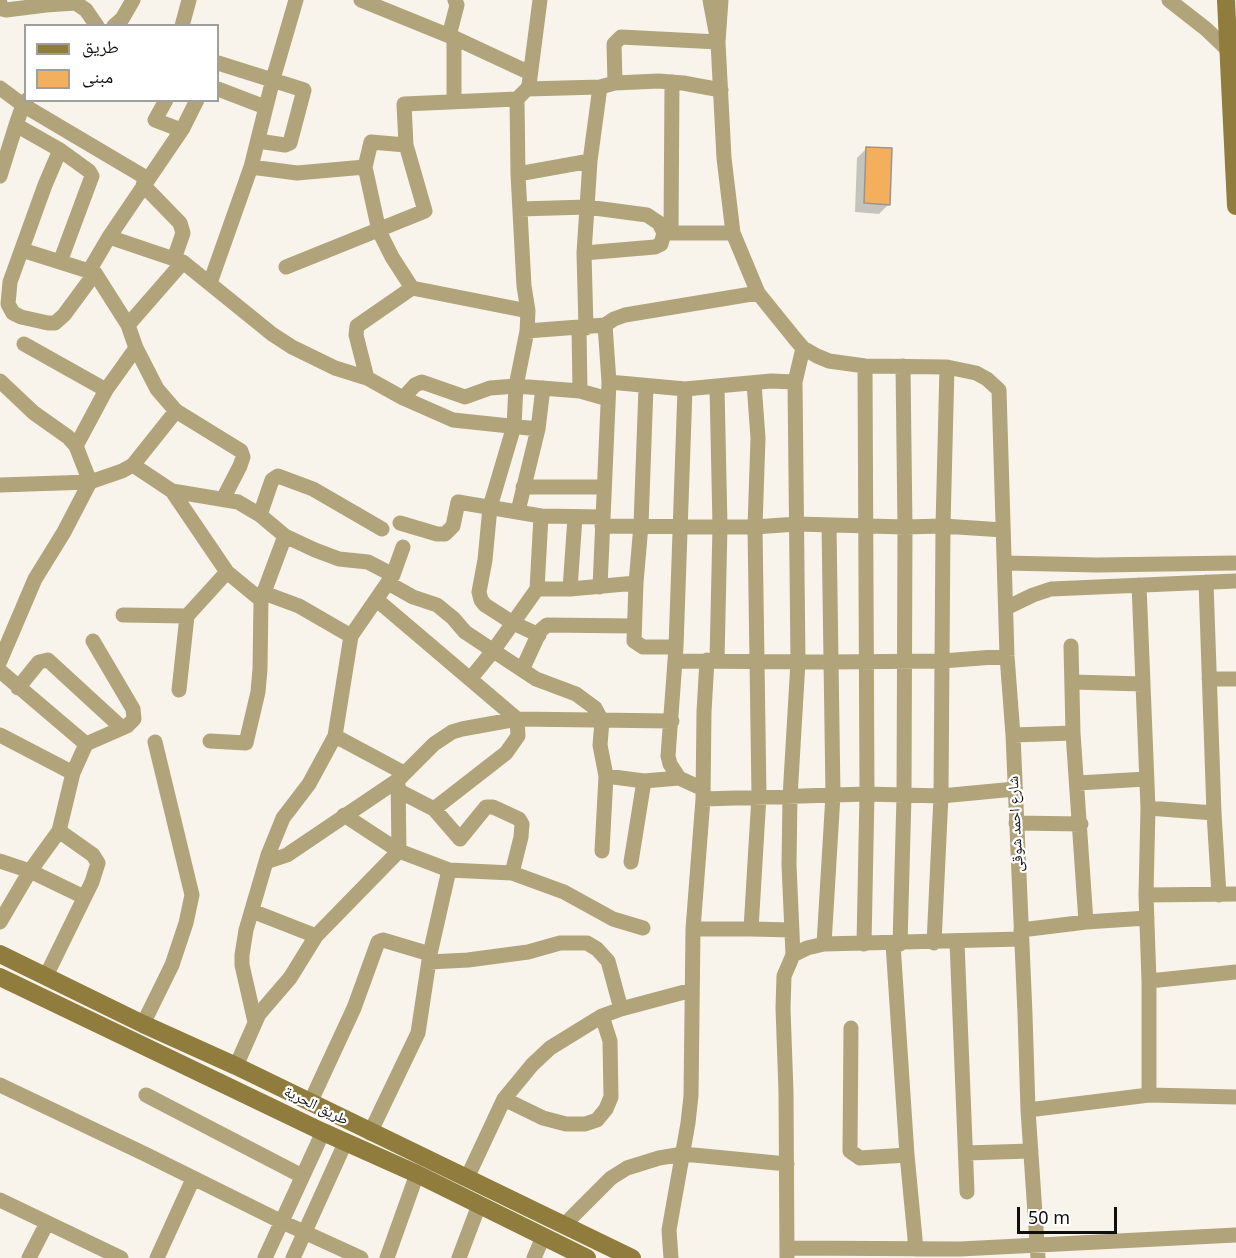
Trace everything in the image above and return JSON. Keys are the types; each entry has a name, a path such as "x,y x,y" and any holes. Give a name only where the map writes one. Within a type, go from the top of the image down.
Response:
{"main road":[{"path":"1226,0 1236,206"},
{"name":"طريق الحرية","path":"0,954 632,1258"},
{"name":"طريق الحرية","path":"0,977 323,1132 417,1173 587,1258"}],"street":[{"path":"123,23 133,0"},
{"path":"183,24 189,0"},
{"path":"210,283 251,167 265,107 296,0"},
{"path":"362,0 530,73"},
{"path":"454,101 451,37 457,5 455,0"},
{"path":"539,635 513,623 485,605 480,595 490,507 514,426 516,386 527,331 528,311 524,286 518,174 522,94 530,73 540,0"},
{"path":"710,0 718,42 724,158 733,233 758,293 803,348 829,361 865,366 947,367 941,796 934,943"},
{"path":"718,42 721,0"},
{"path":"1169,0 1228,50"},
{"path":"0,3 2,9 6,10 46,2 70,2 79,4 96,24"},
{"path":"615,83 614,45 621,37 718,42"},
{"path":"219,63 304,90 290,142 285,145 258,141"},
{"path":"286,267 425,211 406,145 405,104 600,87 646,80 721,90"},
{"path":"584,253 655,247 661,244 667,233 672,82"},
{"path":"580,391 584,253 590,161 600,87"},
{"path":"0,88 146,182 180,223 183,233 178,261 128,325"},
{"path":"219,89 265,107"},
{"path":"165,102 155,120 181,130"},
{"path":"60,150 10,282 8,299 13,313 48,323 55,323 64,315 92,272 108,237 181,130 196,102"},
{"path":"0,176 3,151 25,103"},
{"path":"16,124 60,150 89,171 92,176 60,262"},
{"path":"406,145 370,142 364,167 379,231 412,288"},
{"path":"518,174 590,161"},
{"path":"251,167 297,173 364,167"},
{"path":"520,209 587,207 646,215 659,223 667,233"},
{"path":"667,233 733,233"},
{"path":"108,237 178,261 210,283 272,334 292,347 335,368 367,378 403,398 453,420 538,429"},
{"path":"22,250 92,272 128,325 136,348 157,390 176,411 241,451 243,458 224,499"},
{"path":"367,378 356,335 357,326 412,288 528,311"},
{"path":"527,331 605,325 625,315 758,293"},
{"path":"600,587 609,382 605,325"},
{"path":"24,344 106,390"},
{"path":"76,446 106,390 136,348"},
{"path":"803,348 795,382 798,662 790,797 789,864 793,955 784,976 783,1008 787,1253 916,1249 1037,1251 1236,1234"},
{"path":"864,944 867,794 865,366"},
{"path":"903,366 904,796 897,944 907,1155 916,1249"},
{"name":"شارع احمد شوقى","path":"947,367 976,373 992,382 999,390 1007,656 1013,735 1028,1110 1037,1251"},
{"path":"403,398 415,385 422,382 465,397 490,388 516,386 580,391 608,399"},
{"path":"609,382 685,389 795,382"},
{"path":"750,929 759,796 755,527 758,438 754,383"},
{"path":"0,661 35,579 90,482 76,446 68,437 2,386"},
{"path":"646,387 641,525 633,639 639,646 712,660 942,661 1007,656"},
{"path":"671,1258 669,1230 691,1096 693,929 703,794 704,712 712,660 720,526 717,387"},
{"path":"518,511 538,429 543,388"},
{"path":"685,389 676,654 669,760 679,778 703,794 759,796 867,794 941,796 1015,789"},
{"path":"453,420 465,397"},
{"path":"0,485 90,482 133,465 176,411"},
{"path":"133,465 172,491 227,572 263,596 298,606 351,636"},
{"path":"260,515 272,480 278,476 313,489 382,529"},
{"path":"523,487 603,487"},
{"path":"172,491 238,502 260,515 285,536 327,555 368,562 413,597 437,605 465,632 522,670 544,683 582,698 595,708 602,721 600,745 606,776 602,851"},
{"path":"400,523 442,535 448,533 453,526 458,502 541,516 575,517 641,525 943,526 1003,530"},
{"path":"471,678 537,589 541,516"},
{"path":"570,589 575,517"},
{"path":"824,944 833,795 829,525"},
{"path":"210,741 246,743 258,692 263,596 285,536"},
{"path":"255,1022 242,966 242,955 246,930 266,862 283,818 309,784 335,736 351,636 390,579 403,547"},
{"path":"1005,563 1097,565 1236,563"},
{"path":"179,690 187,616 227,572"},
{"path":"1006,608 1051,589 1236,581"},
{"path":"1206,582 1219,895"},
{"path":"537,589 570,589 636,583"},
{"path":"1139,585 1148,808 1146,895 1149,1095"},
{"path":"377,600 517,719 518,736 513,746 489,768 434,809"},
{"path":"123,615 187,616"},
{"path":"522,670 543,627 551,625 634,626"},
{"path":"0,922 30,871 59,831 73,773 86,744 127,726 134,719 133,709 93,641"},
{"path":"1071,646 1086,922"},
{"path":"18,688 39,662 48,660 122,728"},
{"path":"2,678 18,688 86,744"},
{"path":"1209,679 1236,679"},
{"path":"1072,682 1143,684"},
{"path":"266,862 286,855 344,815 400,781 424,752 452,732 517,719 672,721"},
{"path":"1013,735 1074,733"},
{"path":"0,735 73,773"},
{"path":"335,736 400,781 434,809 460,839 486,807 494,807 519,819 522,824 521,837 512,873"},
{"path":"142,1024 171,965 186,923 192,895 155,741"},
{"path":"606,776 644,782 679,778"},
{"path":"1078,783 1146,778"},
{"path":"236,1066 255,1022 299,964 316,936 399,851 400,781"},
{"path":"631,862 644,782"},
{"path":"1148,808 1214,813"},
{"path":"344,815 399,851 449,870 512,873 564,892 618,921 643,928"},
{"path":"1016,823 1081,824"},
{"path":"46,976 92,882 98,861 59,831"},
{"path":"0,861 30,871 84,897"},
{"path":"370,1132 418,1033 430,958 449,870"},
{"path":"1146,895 1236,894"},
{"path":"252,911 316,936"},
{"path":"793,955 807,948 824,944 957,942 1021,934 1086,922 1147,918"},
{"path":"693,929 792,930"},
{"path":"310,1103 362,989 378,942 383,940 430,958 468,960 528,952 560,943 587,943 597,949 608,962 621,1009"},
{"path":"957,942 967,1192"},
{"path":"1149,981 1236,972"},
{"path":"467,1178 504,1099 532,1065 550,1048 602,1016 692,990"},
{"path":"504,1099 543,1118 576,1125 597,1120 606,1109 611,1097 610,1041 602,1016"},
{"path":"850,1028 850,1151 860,1158 907,1155"},
{"path":"0,1085 361,1258"},
{"path":"146,1095 302,1176"},
{"path":"1028,1110 1149,1095 1236,1097"},
{"path":"265,1258 280,1221 323,1132"},
{"path":"293,1258 346,1141"},
{"path":"966,1153 1031,1151"},
{"path":"564,1225 611,1178 627,1168 660,1158 683,1154 787,1164"},
{"path":"387,1258 417,1173"},
{"path":"157,1258 193,1179"},
{"path":"0,1200 121,1258"},
{"path":"459,1258 479,1205"},
{"path":"29,1258 47,1223"},
{"path":"534,1258 543,1237"}],"building":[{"path":"866,147 892,148 890,205 864,203"}]}
